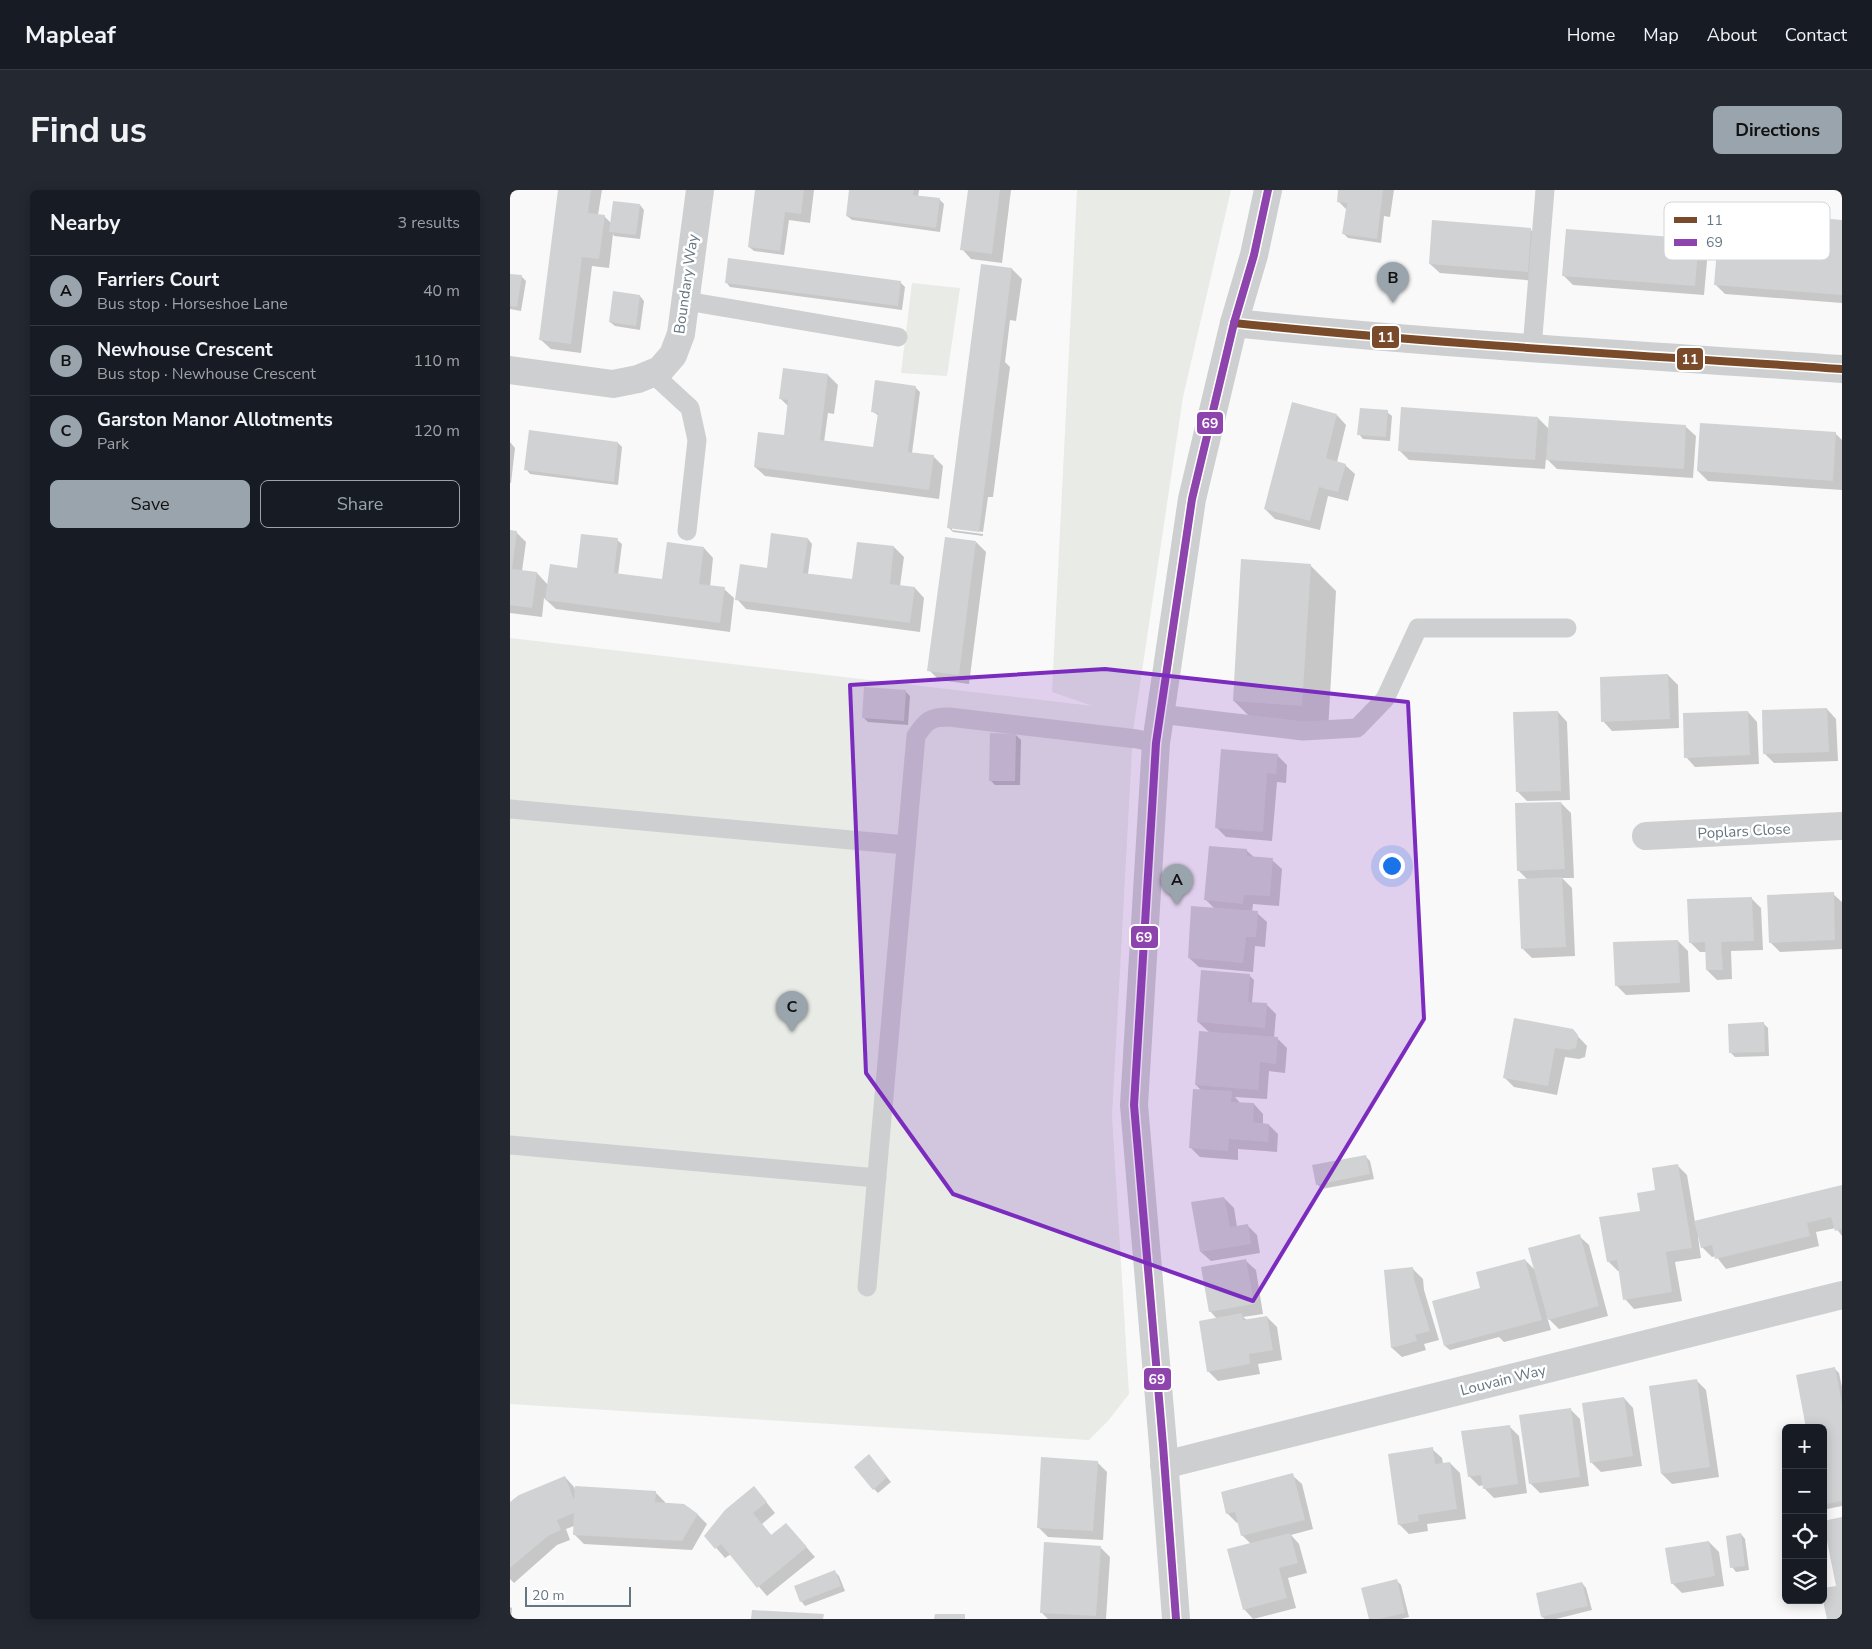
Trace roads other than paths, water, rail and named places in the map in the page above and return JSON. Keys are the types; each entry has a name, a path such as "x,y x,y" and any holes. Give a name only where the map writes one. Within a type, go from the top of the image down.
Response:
{"street":[{"name":"Boundary Way","path":"510,370 613,384 638,379 660,370 673,355 680,334 700,190"},
{"path":"1176,1619 1134,1105 1156,743 1192,500 1234,323 1254,255 1268,190"},
{"path":"1234,323 1311,331 1532,348 1842,369"},
{"name":"Poplars Close","path":"1646,836 1842,826"},
{"name":"Louvain Way","path":"1164,1465 1842,1295"}],"lane":[{"path":"1532,348 1545,190"},
{"path":"685,297 698,303 898,336"},
{"path":"652,373 690,408 698,440 687,531"},
{"path":"1160,714 1303,731 1356,728 1385,699 1418,628 1567,628"},
{"path":"867,1287 916,736 924,724 935,717 1097,734 1156,743"},
{"path":"510,809 906,845"},
{"path":"510,1145 877,1178"}],"place":[{"name":"Newhouse Crescent","path":"1393,303"},
{"name":"Farriers Court","path":"1177,905"},
{"name":"Garston Manor Allotments","path":"792,1032"}]}
